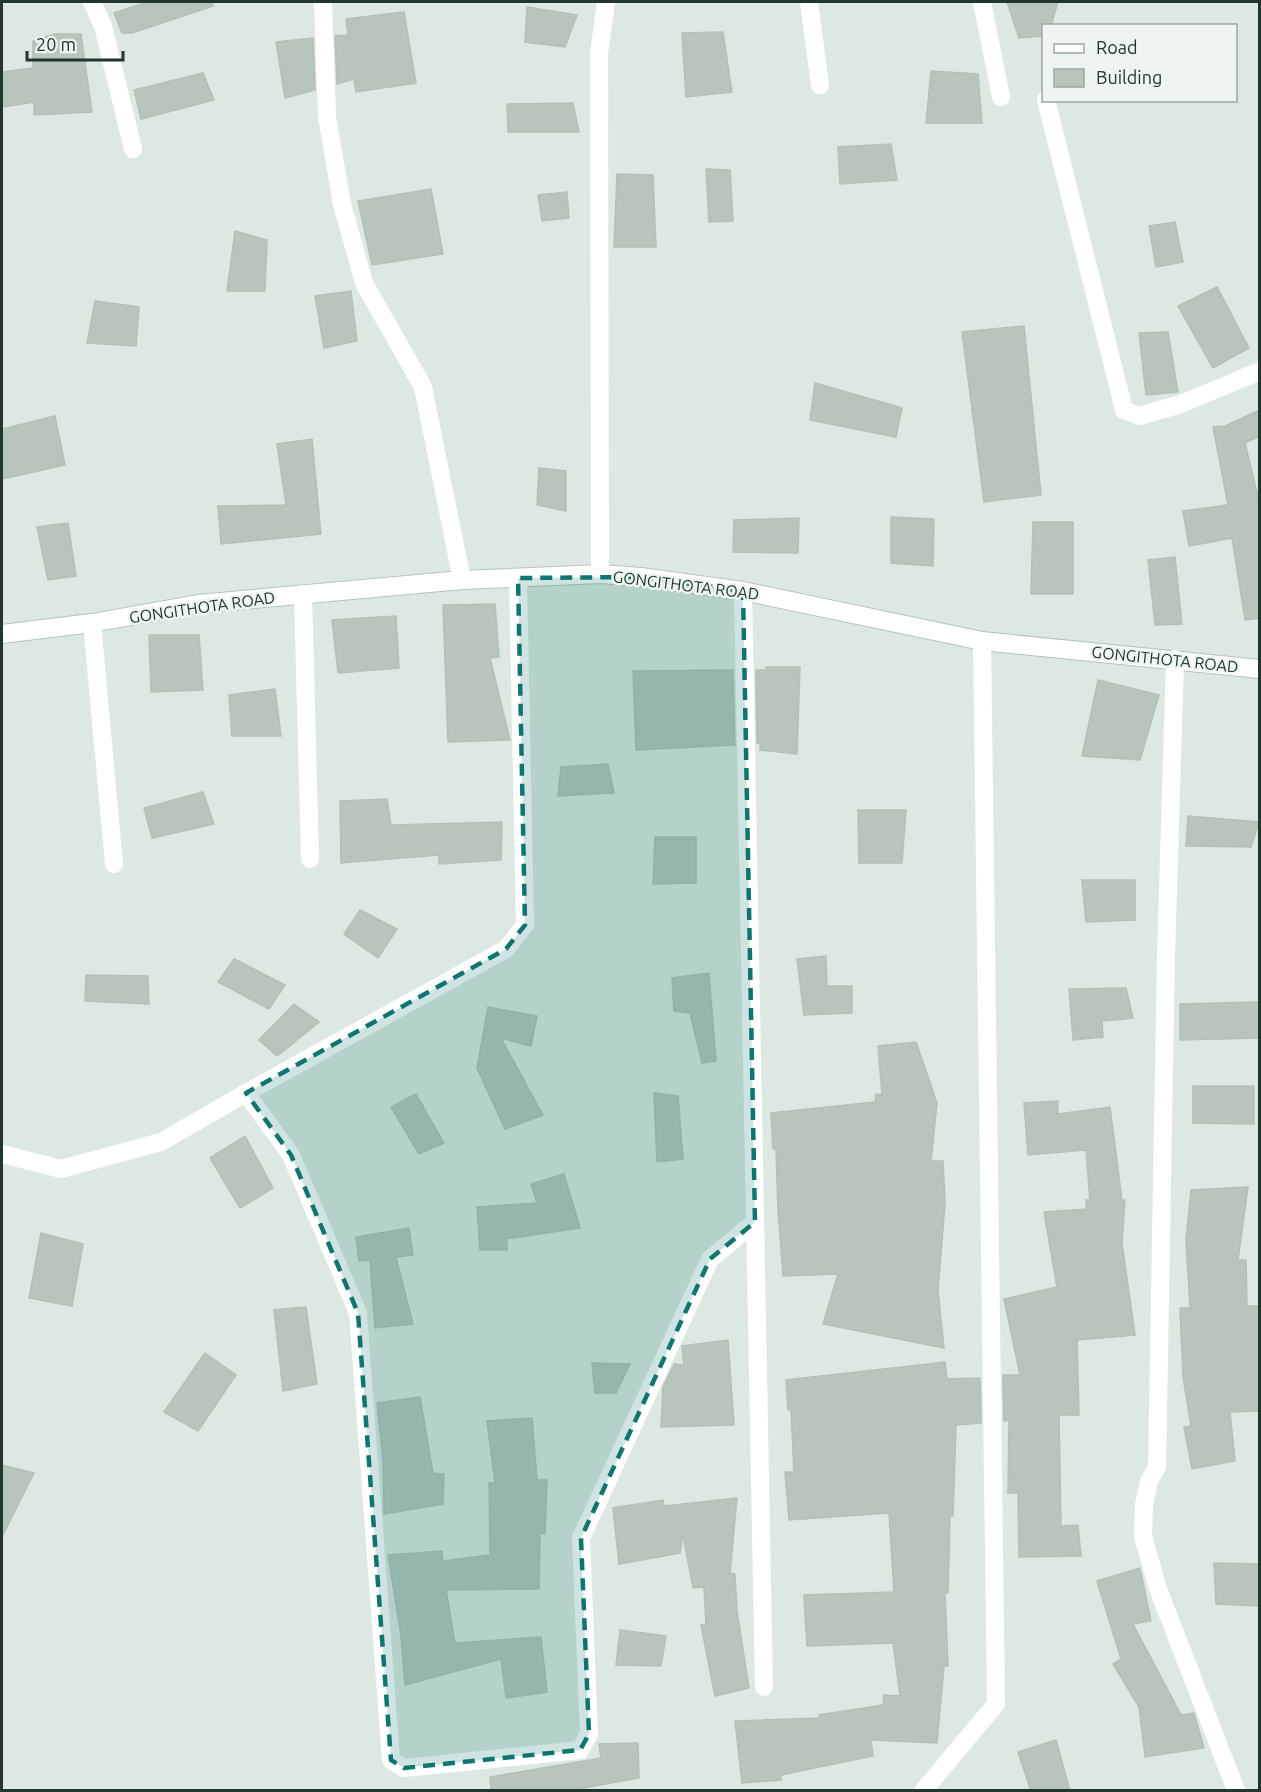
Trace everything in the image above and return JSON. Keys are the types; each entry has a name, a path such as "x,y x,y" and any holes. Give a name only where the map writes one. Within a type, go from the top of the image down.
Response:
{"street":[{"path":"92,2 104,26 134,149"},
{"path":"323,2 327,117 342,204 364,283 423,387 462,580"},
{"path":"600,574 599,53 606,2"},
{"path":"809,2 820,86"},
{"path":"982,2 1001,97"},
{"path":"1047,102 1124,410 1139,416 1181,404 1260,371"},
{"name":"GONGITHOTA ROAD","path":"2,634 92,623 198,604 462,580 600,574 641,577 743,591 982,641 1260,669"},
{"path":"2,1154 61,1169 161,1142 506,949 525,925 518,578"},
{"path":"743,591 764,1687"},
{"path":"303,594 310,859"},
{"path":"92,623 114,864"},
{"path":"924,1791 996,1704 982,641"},
{"path":"1175,659 1166,967 1157,1467 1149,1481 1143,1536 1158,1589 1236,1791"},
{"path":"246,1093 291,1155 358,1313 391,1760 404,1768 580,1750 589,1734 581,1538 710,1259 755,1222"}],"highlighted area":[{"path":"641,577 743,591 755,1222 710,1259 581,1538 589,1734 580,1750 404,1768 391,1760 358,1313 291,1155 246,1093 506,949 525,925 518,578"}],"building":[{"path":"148,2 212,2 213,6 132,33 122,33 114,13"},
{"path":"1007,2 1058,2 1052,24 1042,24 1042,36 1019,38"},
{"path":"527,7 577,15 565,47 525,42"},
{"path":"404,12 416,83 356,92 354,79 337,84 335,36 348,35 346,19"},
{"path":"723,32 732,92 686,97 682,33"},
{"path":"54,34 81,34 92,112 34,115 34,102 2,107 2,72 33,68 33,41"},
{"path":"313,38 315,90 285,98 276,42"},
{"path":"931,71 978,74 982,123 926,123"},
{"path":"203,73 214,100 141,119 134,90"},
{"path":"573,103 579,132 508,132 507,104"},
{"path":"891,144 897,180 840,184 838,147"},
{"path":"706,169 730,170 733,221 709,222"},
{"path":"617,174 653,175 656,247 614,247"},
{"path":"431,189 443,254 372,265 358,201"},
{"path":"567,192 569,218 542,221 538,195"},
{"path":"1175,222 1183,262 1156,267 1149,226"},
{"path":"235,231 267,240 265,291 227,291"},
{"path":"1217,287 1249,348 1213,368 1178,306"},
{"path":"351,291 357,341 324,348 315,296"},
{"path":"95,301 139,307 136,346 87,343"},
{"path":"1024,326 1041,495 984,502 962,332"},
{"path":"1168,332 1178,392 1146,395 1139,333"},
{"path":"815,383 902,408 896,437 810,420"},
{"path":"1260,410 1260,436 1245,443 1260,505 1260,618 1245,620 1232,538 1189,546 1183,511 1228,505 1213,427 1225,426"},
{"path":"55,416 65,465 2,479 2,429"},
{"path":"312,439 321,534 221,544 218,506 286,505 277,444"},
{"path":"539,468 566,471 566,511 537,505"},
{"path":"891,517 934,519 933,566 891,563"},
{"path":"799,518 798,553 733,552 734,520"},
{"path":"1033,522 1073,522 1073,594 1031,594"},
{"path":"68,523 76,576 48,580 37,527"},
{"path":"1175,557 1182,624 1155,625 1148,560"},
{"path":"495,604 499,657 490,658 510,740 448,742 443,605"},
{"path":"396,616 399,668 338,673 332,620"},
{"path":"149,635 199,635 203,690 151,692"},
{"path":"766,667 800,667 797,754 760,750 760,743 757,743 756,670 766,670"},
{"path":"733,670 735,745 636,750 633,671"},
{"path":"1098,680 1159,695 1140,760 1082,756"},
{"path":"275,689 281,736 232,736 229,695"},
{"path":"608,764 614,793 558,796 561,767"},
{"path":"203,792 214,824 152,838 144,808"},
{"path":"387,799 391,825 502,822 501,860 439,864 439,855 341,863 340,801"},
{"path":"858,810 906,810 902,863 859,863"},
{"path":"1188,816 1259,822 1251,847 1186,846"},
{"path":"655,837 696,837 696,883 653,884"},
{"path":"1082,880 1135,880 1135,920 1086,922"},
{"path":"360,910 397,929 378,958 344,934"},
{"path":"826,956 827,986 852,986 852,1013 804,1015 797,959"},
{"path":"234,959 285,985 269,1009 218,982"},
{"path":"709,973 716,1061 702,1063 690,1013 674,1011 672,978"},
{"path":"86,975 148,976 149,1004 85,1001"},
{"path":"1126,988 1133,1018 1102,1021 1103,1037 1073,1040 1069,989"},
{"path":"1260,1002 1260,1038 1180,1040 1180,1004"},
{"path":"294,1004 319,1022 277,1056 259,1040"},
{"path":"488,1007 537,1016 531,1046 501,1038 543,1115 505,1129 477,1068"},
{"path":"916,1042 937,1103 931,1161 943,1161 945,1203 938,1290 944,1348 823,1324 838,1274 783,1276 776,1149 773,1149 771,1113 875,1102 876,1094 882,1095 878,1046"},
{"path":"1193,1086 1254,1086 1254,1124 1193,1123"},
{"path":"654,1093 678,1096 683,1159 657,1162"},
{"path":"416,1094 444,1143 419,1154 391,1107"},
{"path":"1058,1101 1058,1114 1110,1107 1122,1200 1125,1200 1122,1243 1135,1335 1077,1340 1079,1415 1059,1415 1061,1526 1078,1525 1081,1556 1019,1557 1018,1493 1008,1493 1009,1420 1004,1421 1003,1375 1020,1375 1004,1299 1057,1287 1044,1212 1086,1209 1086,1200 1090,1200 1086,1150 1028,1155 1024,1103"},
{"path":"245,1136 273,1188 240,1208 210,1158"},
{"path":"564,1174 580,1228 507,1239 507,1250 480,1250 477,1207 537,1203 531,1184"},
{"path":"1248,1187 1238,1260 1246,1260 1247,1306 1260,1306 1260,1411 1230,1412 1235,1461 1192,1469 1184,1427 1191,1426 1183,1377 1180,1308 1190,1308 1186,1240 1191,1190"},
{"path":"409,1228 413,1255 396,1257 413,1324 375,1328 370,1260 359,1261 356,1237"},
{"path":"41,1233 83,1244 72,1306 29,1298"},
{"path":"306,1307 317,1384 283,1391 274,1310"},
{"path":"728,1340 734,1425 661,1427 663,1387 674,1364 684,1365 682,1346"},
{"path":"205,1353 236,1375 198,1431 164,1412"},
{"path":"945,1362 947,1379 980,1378 981,1423 956,1425 948,1593 945,1593 948,1666 944,1666 937,1743 871,1740 873,1756 781,1775 781,1780 742,1783 735,1721 819,1718 819,1715 883,1705 884,1695 900,1696 893,1643 807,1646 804,1595 894,1592 889,1513 789,1520 785,1472 794,1472 791,1410 788,1410 786,1380"},
{"path":"592,1363 630,1364 616,1393 595,1393"},
{"path":"420,1397 433,1473 444,1474 443,1504 384,1514 383,1461 377,1403"},
{"path":"532,1418 537,1480 547,1480 545,1534 540,1533 539,1589 446,1590 455,1643 541,1637 547,1692 506,1698 501,1659 405,1685 401,1636 388,1555 442,1551 443,1561 490,1555 489,1483 495,1483 487,1421"},
{"path":"2,1465 34,1473 2,1537"},
{"path":"737,1498 730,1573 735,1574 737,1611 749,1688 715,1696 701,1625 706,1625 704,1587 693,1588 683,1535 680,1553 619,1564 613,1508 663,1500 664,1506"},
{"path":"1214,1563 1260,1564 1260,1606 1216,1604"},
{"path":"1140,1568 1151,1621 1133,1624 1181,1715 1194,1713 1204,1748 1145,1757 1139,1707 1113,1664 1121,1659 1097,1581"},
{"path":"620,1630 666,1636 661,1666 616,1665"},
{"path":"1056,1740 1070,1791 1031,1791 1018,1752"},
{"path":"638,1743 639,1778 568,1791 491,1791 490,1777 601,1758 599,1744"}]}
